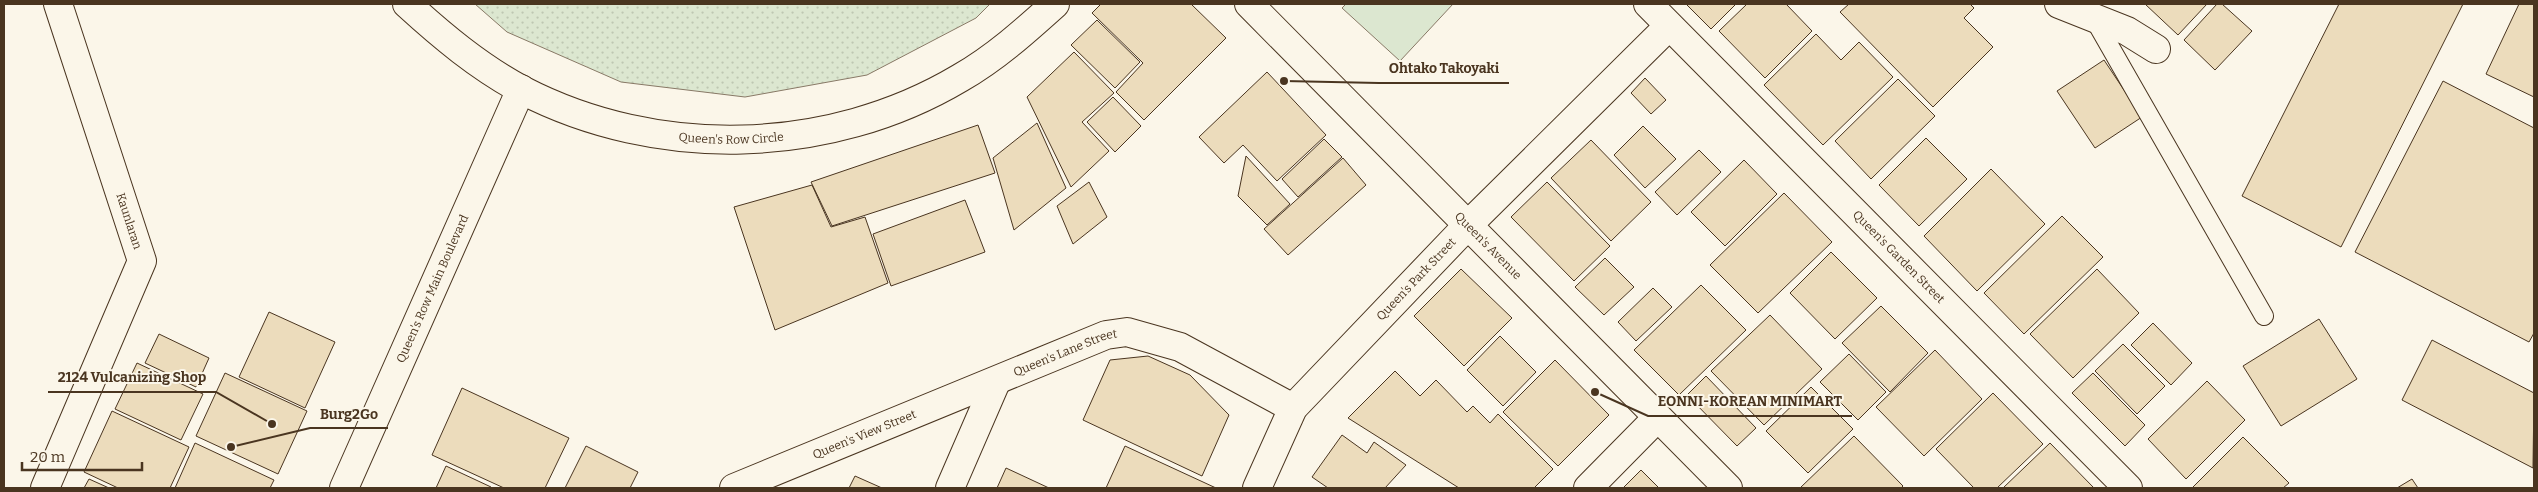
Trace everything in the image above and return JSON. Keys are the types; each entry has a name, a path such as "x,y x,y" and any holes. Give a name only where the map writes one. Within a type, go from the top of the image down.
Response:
{"street":[{"name":"Kaunlaran","path":"45,488 142,261 58,4"},
{"name":"Queen's Row Circle","path":"407,4 447,41 521,89 582,115 645,132 710,140 775,138 840,128 902,108 960,78 1014,42 1055,4"},
{"name":"Queen's Avenue","path":"1249,4 1728,488"},
{"name":"Queen's Garden Street","path":"1648,4 2128,488"},
{"path":"2059,4 2128,31 2156,49"},
{"name":"Queen's Park Street","path":"1257,488 1294,408 1468,224 1669,26"},
{"name":"Queen's Row Main Boulevard","path":"344,488 521,89"},
{"name":"Queen's Lane Street","path":"996,382 1106,335 1127,332 1180,347 1294,408"},
{"path":"950,488 996,382"},
{"name":"Queen's View Street","path":"734,488 996,382"},
{"path":"1588,488 1658,418"}],"lane":[{"path":"2093,17 2264,316"}],"green space":[{"path":"475,4 990,4 976,18 867,75 745,97 621,82 507,32"},
{"path":"1346,4 1453,4 1400,61 1342,8"}],"building":[{"path":"1101,4 1191,4 1226,38 1144,120 1116,92 1143,63 1092,13"},
{"path":"1686,4 1736,4 1711,29"},
{"path":"1747,4 1786,4 1812,31 1765,78 1719,31"},
{"path":"1849,4 1970,4 1974,8 1964,18 1993,47 1933,107 1840,12"},
{"path":"2145,4 2207,4 2178,35"},
{"path":"2217,4 2222,4 2252,31 2215,70 2184,40"},
{"path":"2339,4 2463,4 2341,247 2242,196"},
{"path":"2519,4 2534,4 2534,97 2486,74"},
{"path":"1097,20 1140,62 1115,88 1071,45"},
{"path":"1816,34 1841,60 1859,42 1893,77 1823,145 1764,85"},
{"path":"1074,52 1114,93 1082,122 1109,151 1071,187 1027,97"},
{"path":"2104,60 2142,117 2095,148 2057,91"},
{"path":"1267,72 1326,135 1277,181 1243,145 1224,163 1199,137"},
{"path":"1645,78 1666,100 1651,114 1631,93"},
{"path":"1898,79 1935,116 1871,179 1835,141"},
{"path":"2443,81 2534,128 2534,333 2529,342 2355,252"},
{"path":"1113,97 1141,126 1115,152 1087,122"},
{"path":"1037,123 1066,188 1014,230 993,158"},
{"path":"978,125 995,173 832,226 811,182"},
{"path":"1643,126 1676,159 1645,188 1614,155"},
{"path":"1926,138 1967,179 1919,226 1879,185"},
{"path":"1324,139 1342,157 1298,197 1282,179"},
{"path":"1591,140 1651,202 1611,241 1551,178"},
{"path":"1699,150 1721,172 1677,215 1655,192"},
{"path":"1246,156 1290,204 1267,225 1238,196"},
{"path":"1343,158 1366,185 1288,255 1264,229"},
{"path":"1744,160 1777,194 1725,246 1691,212"},
{"path":"1991,169 2045,224 1977,291 1924,236"},
{"path":"1089,182 1107,217 1073,244 1057,206"},
{"path":"1547,182 1610,246 1574,281 1511,217"},
{"path":"812,185 831,227 865,217 888,283 775,330 734,207"},
{"path":"1784,193 1832,242 1758,313 1710,265"},
{"path":"965,200 985,252 891,286 873,234"},
{"path":"2062,216 2103,257 2024,334 1984,293"},
{"path":"1831,252 1877,298 1835,339 1790,293"},
{"path":"1605,258 1634,287 1604,315 1575,287"},
{"path":"1461,269 1512,318 1464,366 1414,316"},
{"path":"2097,269 2139,313 2073,378 2030,334"},
{"path":"1701,285 1746,330 1679,395 1634,350"},
{"path":"1653,288 1672,307 1636,341 1618,322"},
{"path":"1881,306 1928,353 1890,392 1842,343"},
{"path":"269,312 335,342 305,408 239,377"},
{"path":"1770,315 1822,369 1764,425 1711,371"},
{"path":"2319,319 2357,379 2281,426 2243,366"},
{"path":"2153,323 2192,363 2171,385 2131,345"},
{"path":"159,334 209,358 196,387 145,363"},
{"path":"1500,336 1536,372 1503,406 1467,370"},
{"path":"2432,340 2534,393 2533,468 2402,400"},
{"path":"2123,344 2165,386 2137,414 2095,371"},
{"path":"1935,350 1982,399 1924,456 1876,407"},
{"path":"1849,354 1886,392 1858,420 1820,382"},
{"path":"1148,356 1190,375 1229,415 1202,476 1083,420 1110,360"},
{"path":"1555,360 1609,415 1558,466 1503,412"},
{"path":"137,363 203,394 181,440 115,409"},
{"path":"1395,371 1420,396 1436,380 1467,412 1473,406 1490,423 1498,414 1553,469 1534,488 1459,488 1348,418"},
{"path":"225,373 307,411 278,474 196,436"},
{"path":"2093,373 2145,425 2125,446 2072,393"},
{"path":"1706,376 1756,428 1737,446 1687,395"},
{"path":"2207,381 2245,420 2186,479 2148,439"},
{"path":"1811,387 1853,429 1808,473 1766,431"},
{"path":"462,388 569,438 545,488 504,488 432,455"},
{"path":"1993,393 2043,444 1997,488 1974,488 1936,449"},
{"path":"112,411 189,447 170,488 118,488 84,472"},
{"path":"1342,435 1367,453 1374,442 1406,465 1385,488 1328,488 1312,477"},
{"path":"1854,436 1903,486 1901,488 1800,488"},
{"path":"2243,437 2289,483 2283,488 2192,488"},
{"path":"195,443 274,480 270,488 175,488"},
{"path":"2050,443 2094,488 2003,488"},
{"path":"586,446 638,472 630,488 565,488"},
{"path":"1125,446 1216,488 1106,488"},
{"path":"446,466 491,487 491,488 436,488"},
{"path":"1006,468 1049,488 997,488"},
{"path":"1641,470 1659,488 1623,488"},
{"path":"855,476 882,488 849,488"},
{"path":"89,479 109,488 84,488"},
{"path":"2412,479 2418,488 2397,488"}],"place":[{"name":"Ohtako Takoyaki","path":"1284,81"},
{"name":"EONNI-KOREAN MINIMART","path":"1595,392"},
{"name":"2124 Vulcanizing Shop","path":"272,424"},
{"name":"Burg2Go","path":"231,447"}]}
